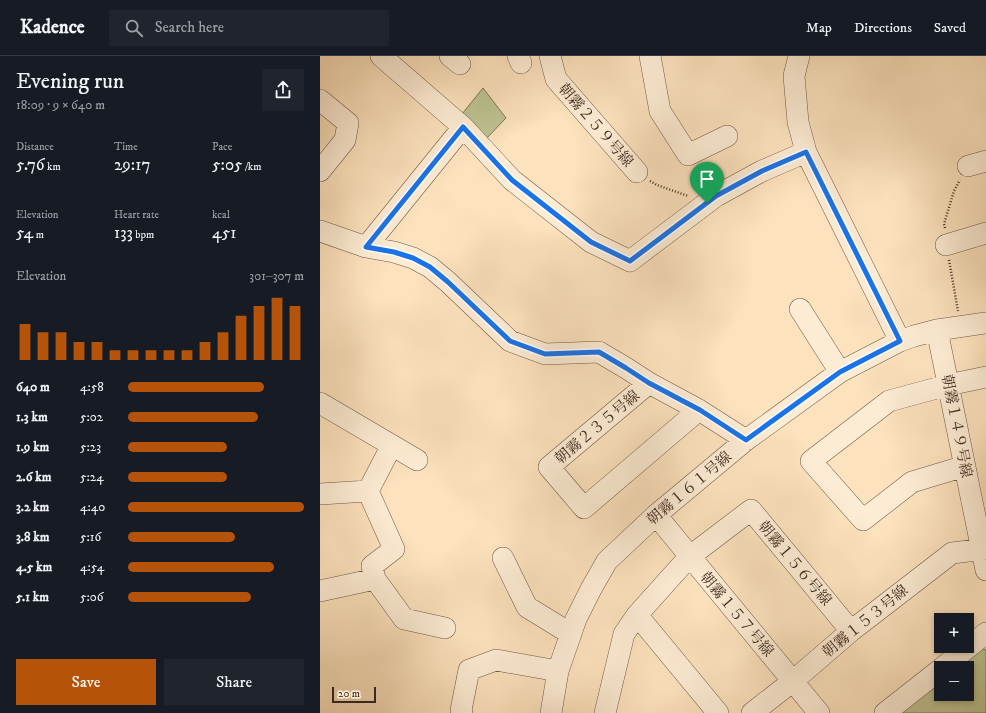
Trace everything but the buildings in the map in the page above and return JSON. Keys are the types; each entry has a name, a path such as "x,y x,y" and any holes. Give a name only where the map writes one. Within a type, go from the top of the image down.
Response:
{"street":[{"path":"381,56 463,127 512,180 591,242 630,261 716,196 762,171 806,152"},
{"name":"朝霧２５９号線","path":"550,56 556,79 636,172"},
{"path":"650,56 660,111 688,155 727,136"},
{"path":"799,56 794,76 798,122 806,152 900,341"},
{"path":"320,100 348,122 345,140 320,171"},
{"path":"366,247 463,127"},
{"path":"320,231 366,247 394,252 413,258 430,267 448,282 510,341 545,354 599,352 649,383"},
{"path":"954,242 986,233"},
{"path":"800,309 840,372"},
{"name":"朝霧１６１号線","path":"551,713 558,671 576,619 591,589 607,561 656,515 746,440 840,372 900,341 914,336 937,330 986,323"},
{"name":"朝霧１４９号線","path":"937,330 984,549 986,570"},
{"path":"965,466 912,482 863,520 811,461 889,401 948,384 986,377"},
{"name":"朝霧２３５号線","path":"700,410 584,508 549,468 649,383 700,410 746,440"},
{"path":"320,403 417,460"},
{"path":"368,491 392,445"},
{"path":"320,494 368,491"},
{"path":"368,491 394,549 372,566 376,579 404,619 445,628"},
{"name":"朝霧１５６号線","path":"605,713 624,634 636,615 689,556 751,510 850,631"},
{"name":"朝霧１５７号線","path":"656,515 819,713"},
{"name":"朝霧１５３号線","path":"752,713 793,681 850,631 952,553 984,549"},
{"path":"503,558 527,607 571,634"},
{"path":"320,591 376,579"},
{"path":"636,615 718,713"},
{"path":"951,661 986,633"},
{"path":"462,713 461,710 469,670 496,660 558,671"},
{"path":"886,713 934,674"}],"path":[{"path":"960,327 948,255 954,242 944,224 954,191 977,163"},
{"path":"636,172 656,185 707,203"}],"green space":[{"path":"483,88 506,118 486,139 462,114"},
{"path":"981,648 986,650 986,713 900,713 934,686 934,701 974,701 974,661 965,661"}],"route":[{"path":"463,127 512,180 591,242 630,261 707,203 716,196 762,171 806,152 900,341 840,372 746,440 700,410 649,383 599,352 545,354 510,341 448,282 430,267 413,258 394,252 366,247 463,127"}]}
